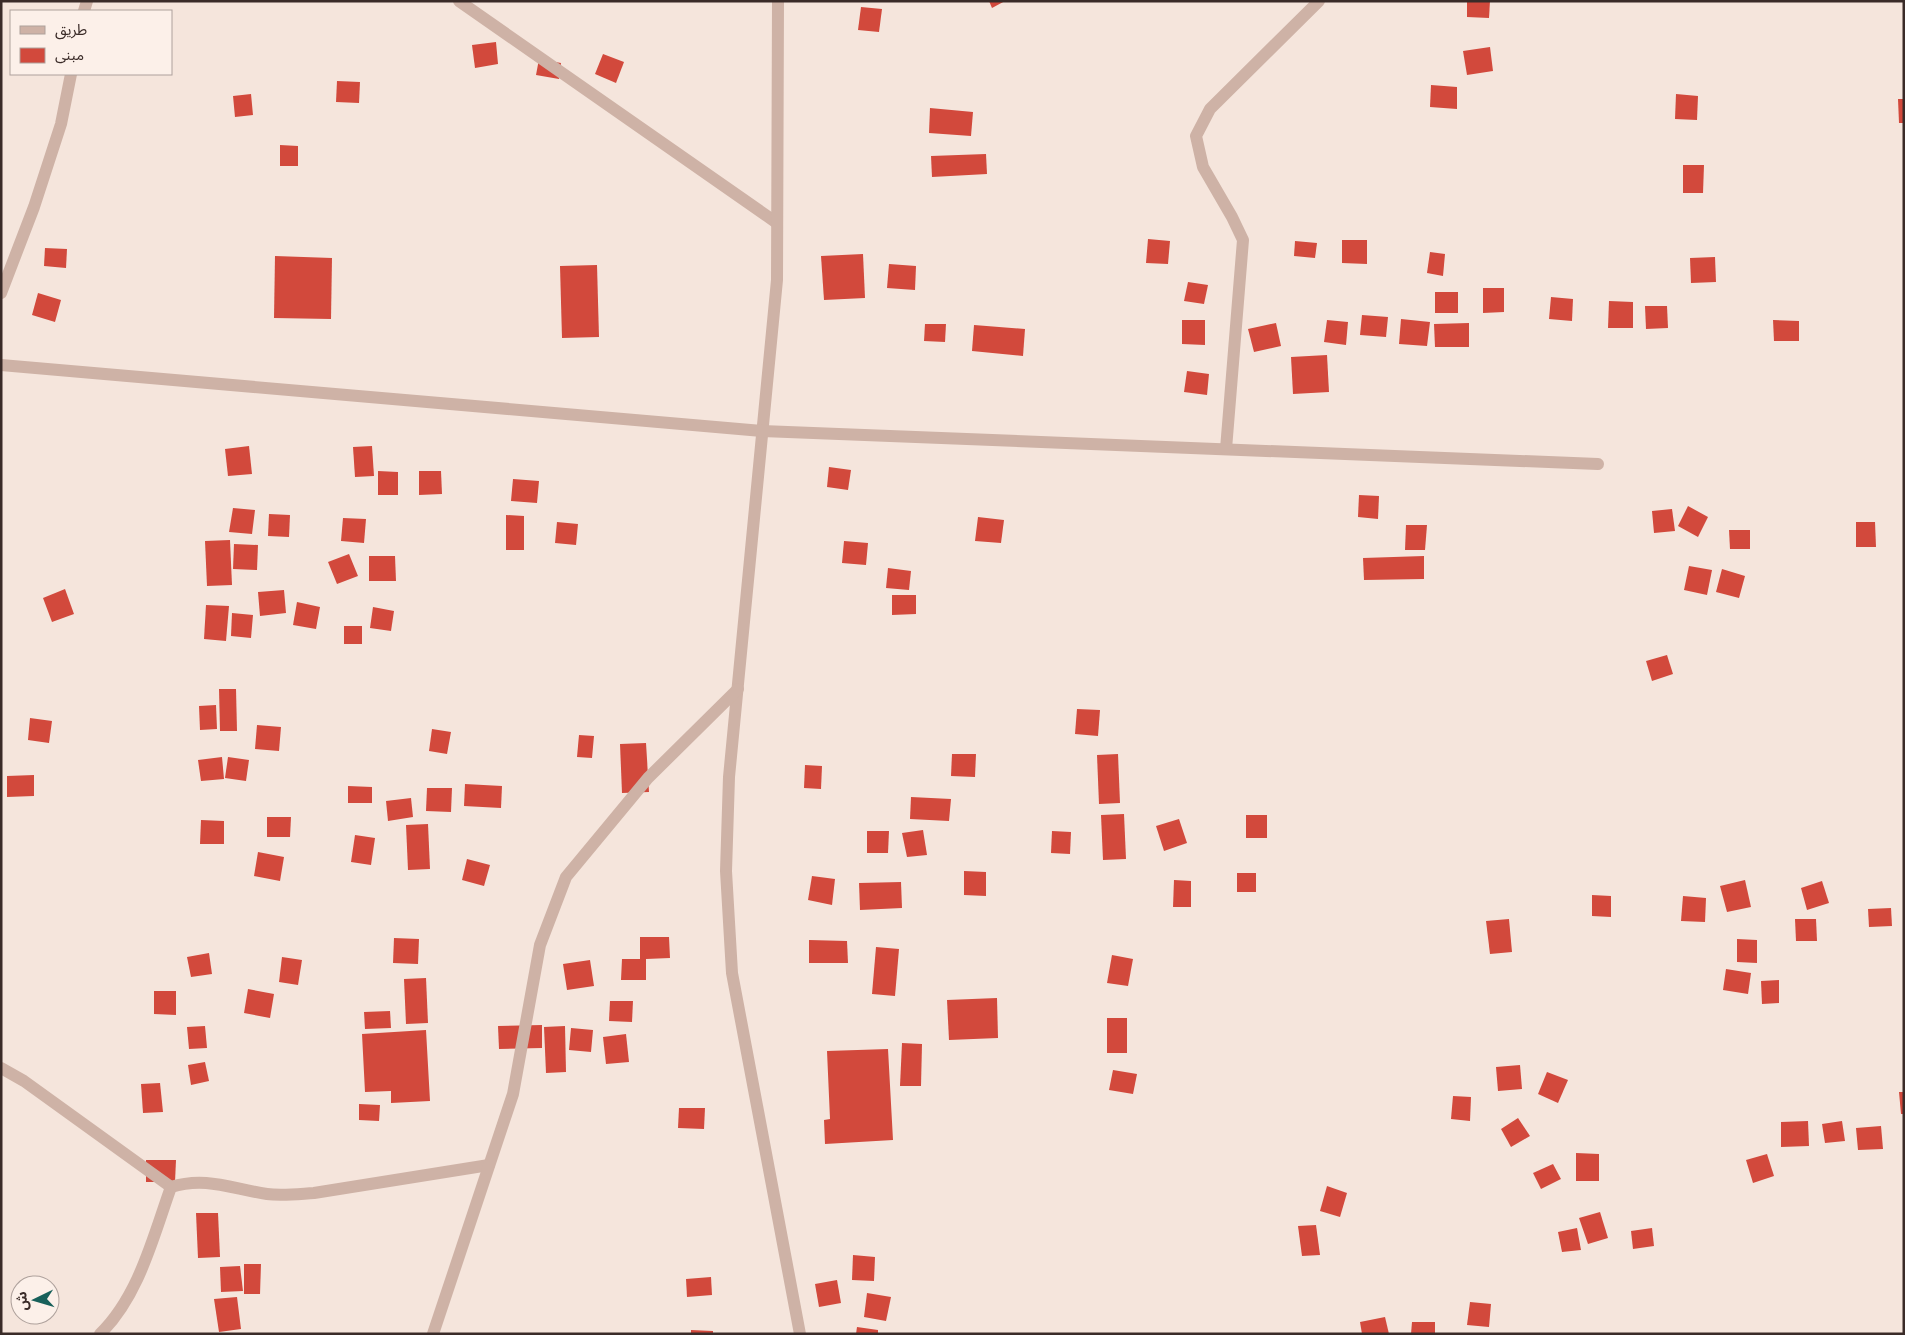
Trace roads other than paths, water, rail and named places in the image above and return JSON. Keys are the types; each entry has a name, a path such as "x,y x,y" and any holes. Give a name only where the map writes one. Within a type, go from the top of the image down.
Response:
{"street":[{"path":"459,1 777,224"},
{"path":"778,1 777,280 729,777 726,871 732,973 800,1334"},
{"path":"1226,449 1243,240 1203,167 1196,136 1210,109 1319,1"},
{"path":"1,293 34,207 61,124 71,75"},
{"path":"1,365 762,431 1598,464"},
{"path":"433,1334 513,1094 540,945 566,877 648,778 738,689"},
{"path":"1,1068 24,1081 170,1187"},
{"path":"170,1187 184,1183 210,1182 267,1194 298,1194 489,1165"},
{"path":"100,1334 108,1326 138,1279 170,1187"}]}
